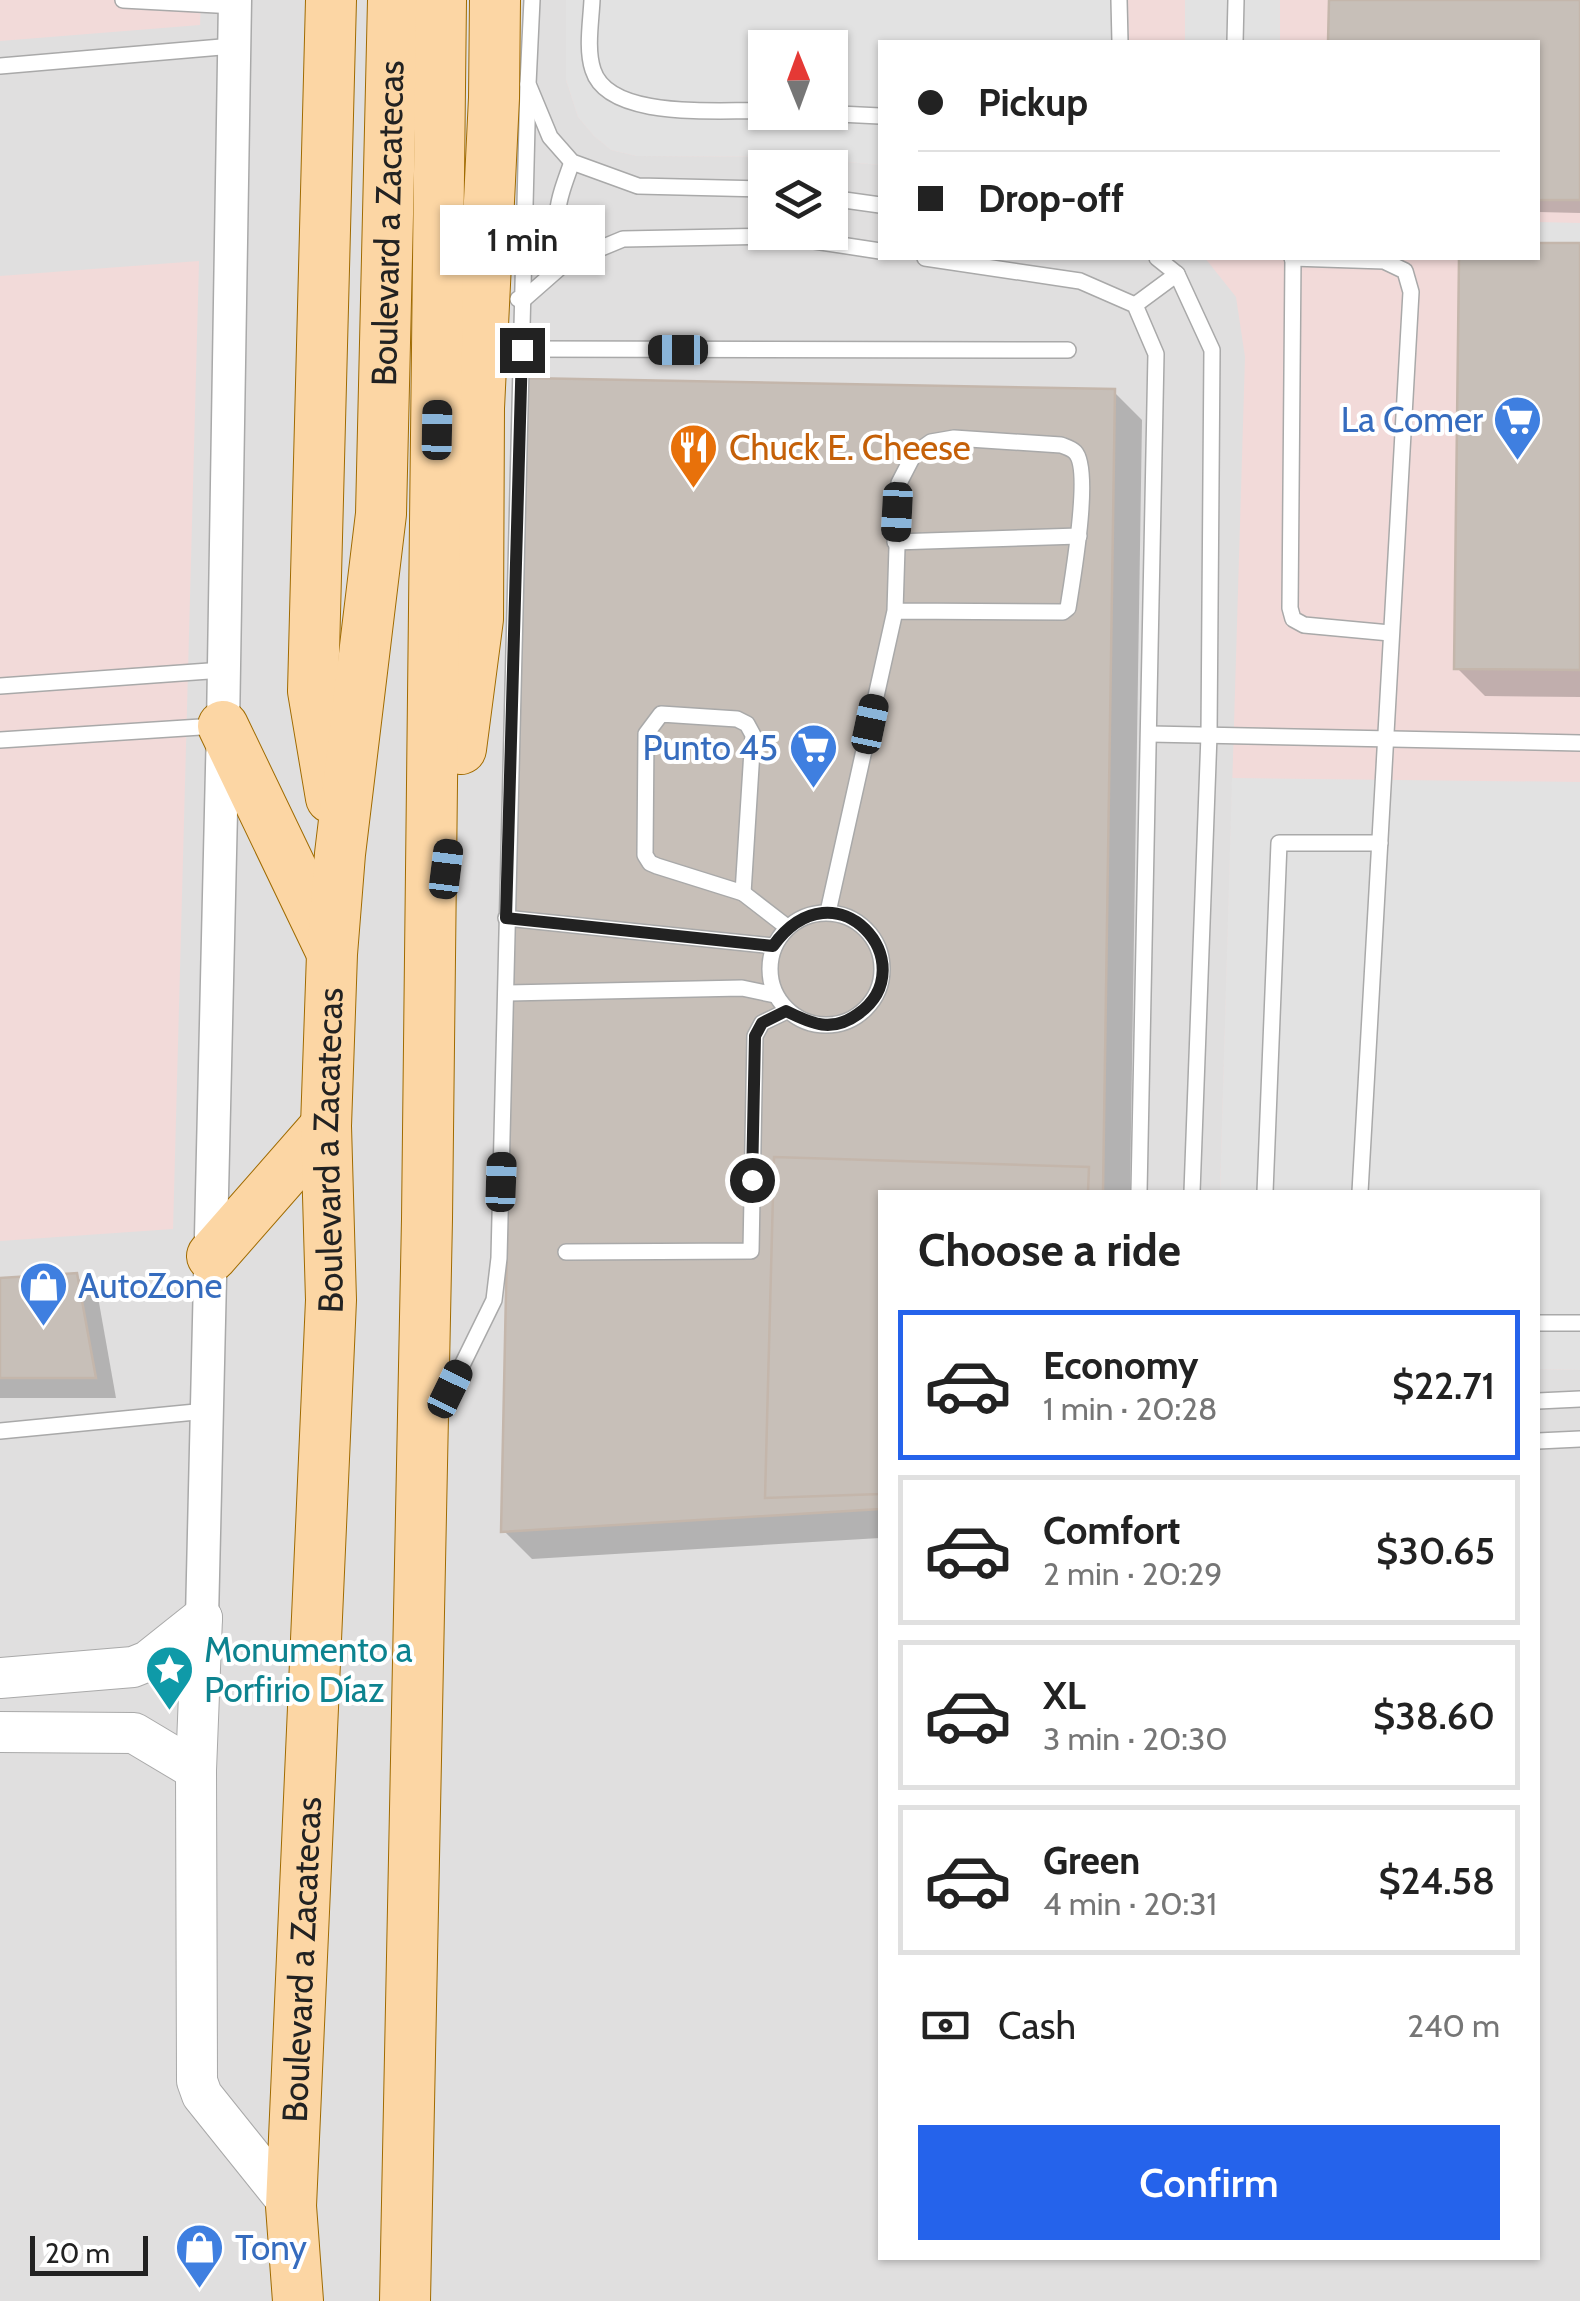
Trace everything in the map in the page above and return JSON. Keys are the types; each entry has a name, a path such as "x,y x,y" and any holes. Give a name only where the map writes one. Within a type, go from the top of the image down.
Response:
{"main road":[{"path":"332,0 313,691 340,854"},
{"name":"Boulevard a Zacatecas","path":"298,2301 291,2206 331,1300 326,1126 332,954 340,854 381,514 393,0"},
{"name":"Boulevard a Zacatecas","path":"405,2301 430,982 441,0"},
{"path":"430,982 494,645 478,619 480,408 504,299 495,0"},
{"path":"223,726 332,954"},
{"path":"212,1256 326,1126"}],"street":[{"path":"235,3 212,1256 196,1770 198,2081 202,2095 291,2206"},
{"path":"2,1690 132,1668 148,1661 202,1618"},
{"path":"0,1732 134,1733 196,1770"}],"lane":[{"path":"124,0 235,3"},
{"path":"422,1448 494,1300 499,1258 506,918 494,645 522,350 504,299 528,84 532,0"},
{"path":"592,0 592,69 601,86 619,100 639,106 748,110"},
{"path":"1119,0 1120,40"},
{"path":"1236,0 1236,40"},
{"path":"0,66 234,46"},
{"path":"528,84 550,137 572,162 638,186 748,189"},
{"path":"848,114 878,116"},
{"path":"566,263 555,228 560,194 572,162"},
{"path":"848,201 878,205"},
{"path":"504,299 566,263 622,239 782,236 878,251"},
{"path":"938,260 1080,281 1135,305 1156,354 1138,1190"},
{"path":"1160,260 1177,274 1212,350 1209,735 1192,1190"},
{"path":"1293,260 1290,608 1294,620 1304,625 1390,633"},
{"path":"1354,260 1384,261 1405,271 1411,292 1360,1190"},
{"path":"1135,305 1177,274"},
{"path":"522,350 1068,350"},
{"path":"828,912 895,611 898,482 914,454 931,442 954,438 1061,445 1076,452 1082,465 1079,536 1068,608 1064,612 895,611"},
{"path":"896,542 1079,536"},
{"path":"0,686 222,670"},
{"path":"743,893 752,736 747,724 661,714 646,734 646,855 650,863 743,893 788,926"},
{"path":"0,740 223,726"},
{"path":"1150,734 1580,743"},
{"path":"1265,1190 1279,843 1380,844"},
{"path":"828,912 858,922 879,945 884,976 871,1005 846,1023 815,1026 786,1011 775,995 768,971 773,946 788,926 807,915 828,912"},
{"path":"506,918 773,946"},
{"path":"506,992 742,988 775,995"},
{"path":"566,1252 751,1251 755,1036 762,1023 786,1011"},
{"path":"1540,1324 1580,1323"},
{"path":"1540,1401 1580,1399"},
{"path":"0,1431 206,1411"},
{"path":"1540,1441 1580,1439"}],"shaded area":[{"path":"0,0 1580,0 1580,2301 0,2301"},
{"path":"0,0 201,0 200,25 0,41"},
{"path":"566,0 1580,0 1580,1370 1540,1369 1540,1190 1220,1190 1245,357 1236,297 1207,260 1540,260 1540,40 878,40 878,165 848,162 848,150 748,150 748,157 636,156 611,150 578,117 566,80"},
{"path":"566,0 1128,0 1129,40 878,40 878,165 848,162 848,150 748,150 748,157 636,156 611,150 578,117 566,80"},
{"path":"1185,0 1280,0 1280,40 1185,40"},
{"path":"1540,222 1580,223 1580,251 1540,250"},
{"path":"199,261 173,1229 0,1241 0,276"},
{"path":"1232,778 1580,782 1580,1370 1540,1369 1540,1190 1220,1190"}],"building":[{"path":"1329,0 1580,0 1580,200 1540,200 1540,40 1328,40"},
{"name":"La Comer","path":"1540,243 1580,243 1580,670 1454,669 1459,260 1540,260"},
{"name":"Punto 45","path":"525,378 1115,389 1103,1190 878,1190 878,1509 501,1532"},
{"path":"774,1157 1089,1167 1088,1190 878,1190 878,1494 765,1498"},
{"name":"AutoZone","path":"77,1273 96,1378 0,1378 0,1278"}],"place":[{"name":"La Comer","path":"1518,462"},
{"name":"Chuck E. Cheese","path":"694,490"},
{"name":"Punto 45","path":"813,790"},
{"name":"AutoZone","path":"43,1328"},
{"name":"Monumento a Porfirio Díaz","path":"169,1712"},
{"name":"Tony","path":"200,2290"}],"route":[{"path":"522,350 506,918 773,946 788,926 807,915 828,912 858,922 879,945 884,976 871,1005 846,1023 815,1026 786,1011 762,1023 755,1036 752,1180"}]}
